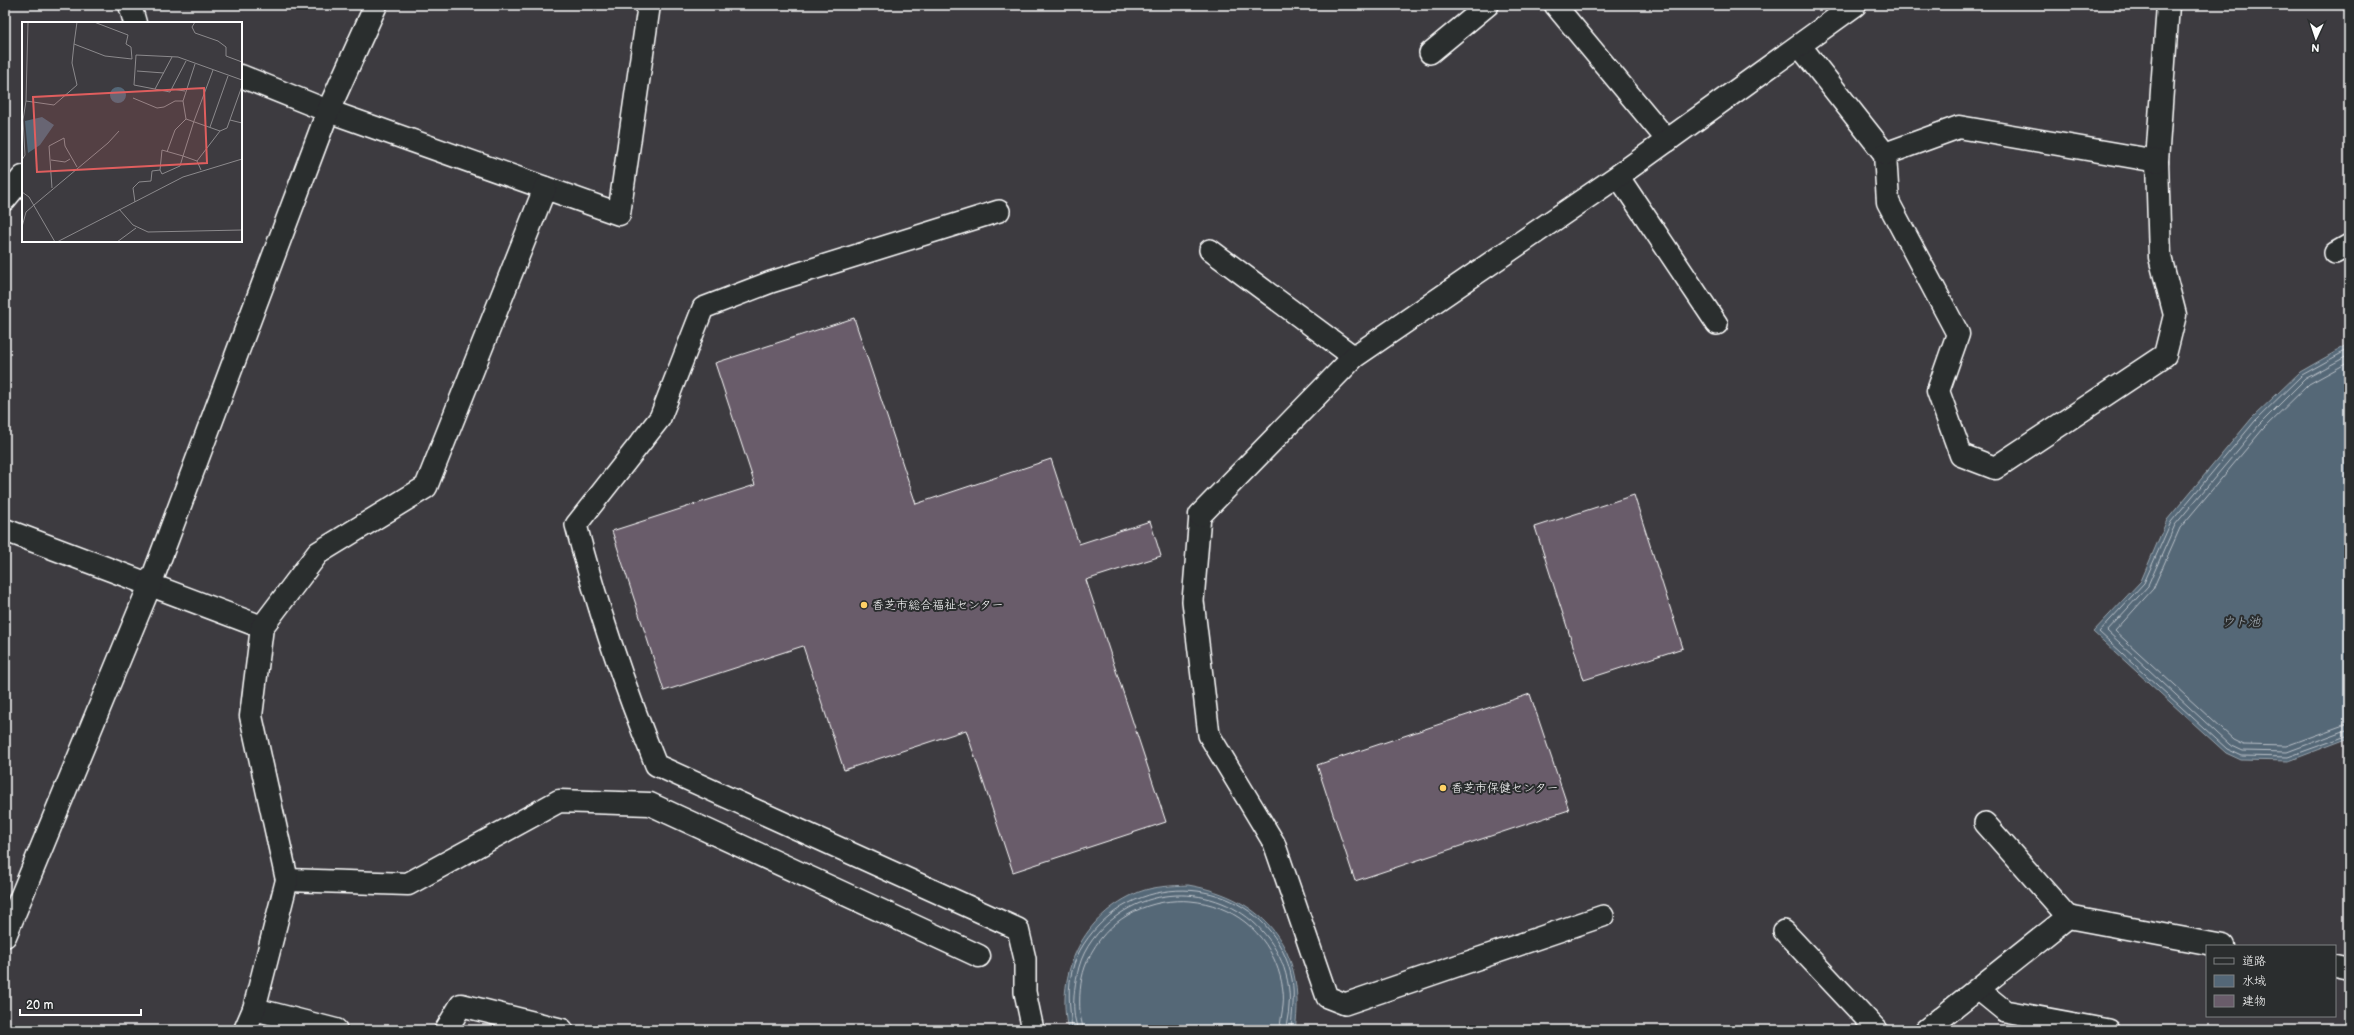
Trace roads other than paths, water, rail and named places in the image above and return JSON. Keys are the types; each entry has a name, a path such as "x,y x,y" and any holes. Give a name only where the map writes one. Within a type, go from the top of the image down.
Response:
{"street":[{"path":"130,5 136,22"},
{"path":"5,936 150,585 328,111 376,5"},
{"path":"242,76 328,111 619,214 649,5"},
{"path":"1200,515 1354,356 1668,141 1855,5"},
{"path":"1800,46 1885,154 1888,202 1958,334 1938,391 1961,455 1995,468 2166,354 2175,315 2160,257 2157,161 2168,5"},
{"path":"1885,154 1959,126 2157,161"},
{"path":"5,199 22,178"},
{"path":"245,1030 254,1009 287,880 251,716 262,626 318,553 426,487 545,188"},
{"path":"5,530 262,626"},
{"path":"287,880 408,884 559,801 650,804 979,956"},
{"path":"1926,1030 2068,918 2218,945"},
{"path":"2336,966 2349,969"},
{"path":"446,1030 461,1005 562,1030"},
{"path":"254,1009 336,1030"}],"lane":[{"path":"1430,53 1488,5"},
{"path":"1555,5 1668,141"},
{"path":"1618,176 1717,324"},
{"path":"999,211 771,282 703,308 660,418 576,525 590,580 622,679 656,764 1018,929 1025,959 1024,992 1033,1030"},
{"path":"1210,250 1354,356"},
{"path":"1200,515 1194,601 1209,735 1274,844 1327,997 1345,1004 1604,916"},
{"path":"1985,823 2068,918"},
{"path":"1784,931 1877,1030"},
{"path":"1978,989 2005,1011 2108,1030"}],"water":[{"name":"ウト池","path":"2349,344 2349,738 2289,761 2241,760 2226,753 2093,632 2141,581 2167,520 2252,418 2300,372"},
{"path":"1188,885 1215,892 1239,902 1259,916 1275,933 1287,953 1294,976 1297,1002 1295,1030 1068,1030 1065,1009 1066,987 1070,967 1078,948 1089,930 1103,915 1120,902 1139,892 1157,887"}],"place":[{"name":"香芝市総合福祉センター","path":"864,605"},
{"name":"香芝市保健センター","path":"1443,788"}]}
